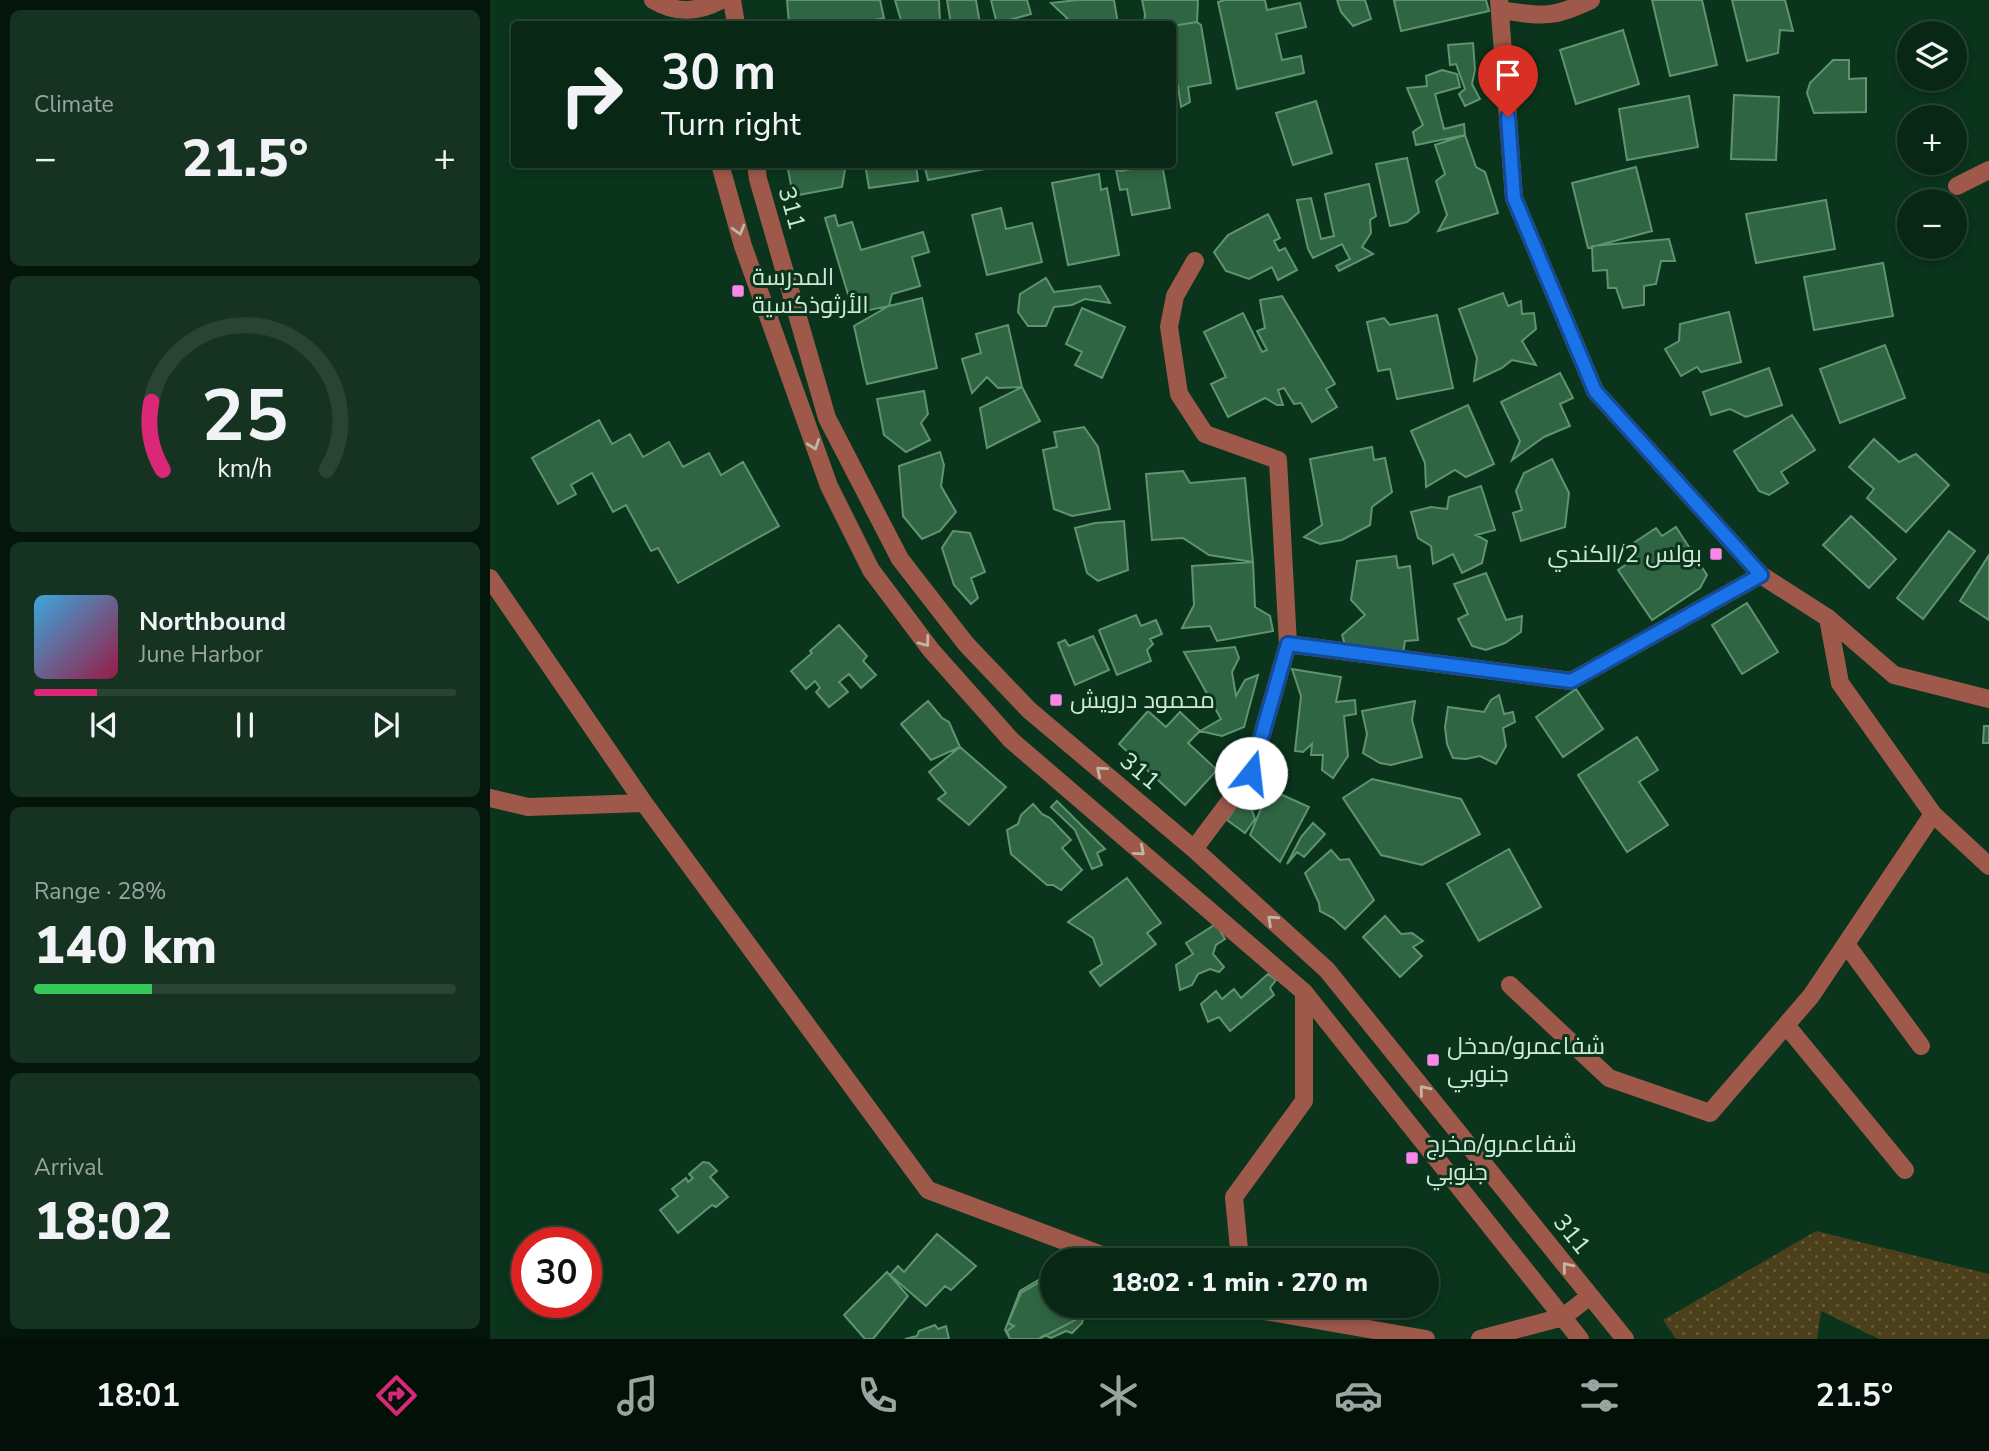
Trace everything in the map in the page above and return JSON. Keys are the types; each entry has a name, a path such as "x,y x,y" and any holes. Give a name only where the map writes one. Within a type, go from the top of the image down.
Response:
{"street":[{"path":"653,0 678,17 722,0"},
{"path":"733,0 736,21"},
{"path":"1591,0 1566,12 1544,16 1499,5 1514,198 1595,391 1761,575 1828,618 1894,675 1989,699"},
{"path":"721,168 743,246 829,486 871,570 931,650 1011,740 1304,992 1580,1339"},
{"name":"311","path":"757,168 827,418 900,559 966,644 1029,710 1194,849 1327,970 1625,1339"},
{"path":"1957,186 1989,170"},
{"path":"1194,849 1251,773 1288,644 1278,460 1205,434 1179,394 1169,327 1175,296 1195,261"},
{"path":"1288,644 1571,681 1761,575"},
{"path":"490,578 644,803 928,1190 1083,1248"},
{"path":"1828,618 1840,683 1933,814 1989,866"},
{"path":"490,798 528,807 644,803"},
{"path":"1510,985 1609,1078 1710,1113 1811,996 1933,814"},
{"path":"1846,944 1920,1046"},
{"path":"1239,1248 1234,1197 1304,1101 1304,992"},
{"path":"1786,1025 1905,1170"},
{"path":"1480,1339 1563,1317 1590,1296"},
{"path":"1305,1318 1426,1339"}],"shaded area":[{"path":"1816,1231 1989,1274 1989,1339 1879,1339 1821,1311 1817,1339 1676,1339 1663,1320"}],"building":[{"path":"787,0 880,0 884,18 869,21 789,21"},
{"path":"895,0 939,0 940,21 901,21"},
{"path":"947,0 976,0 980,21 950,21"},
{"path":"991,0 1027,0 1031,14 1010,21 996,21"},
{"path":"1114,0 1118,21 1060,21 1068,19 1051,3"},
{"path":"1142,0 1198,0 1197,22 1176,25 1176,21 1144,21"},
{"path":"1265,0 1267,10 1300,3 1306,27 1276,34 1282,60 1301,56 1304,73 1237,89 1218,2"},
{"path":"1337,0 1365,0 1371,19 1353,26 1341,12"},
{"path":"1486,0 1489,11 1401,31 1394,1"},
{"path":"1652,0 1702,0 1717,65 1670,76"},
{"path":"1732,0 1785,0 1793,31 1780,30 1778,53 1747,61"},
{"path":"1197,22 1201,25 1211,83 1188,87 1190,102 1181,107 1176,86 1176,25"},
{"path":"1623,30 1639,84 1576,104 1560,50"},
{"path":"1473,43 1475,70 1472,84 1480,99 1465,106 1459,94 1465,89 1456,64 1450,65 1448,45"},
{"path":"1833,60 1849,60 1849,79 1866,78 1866,112 1814,113 1807,93 1810,83"},
{"path":"1442,70 1457,74 1460,87 1435,94 1444,129 1464,124 1465,135 1416,145 1413,132 1423,125 1407,88 1427,86 1426,76"},
{"path":"1734,95 1779,97 1776,160 1731,159"},
{"path":"1689,96 1698,147 1627,160 1619,109"},
{"path":"1316,101 1332,153 1293,165 1276,113"},
{"path":"1465,135 1476,167 1485,172 1498,213 1438,231 1447,215 1436,181 1445,174 1435,145"},
{"path":"1407,158 1419,212 1407,222 1390,226 1376,164"},
{"path":"1636,167 1652,231 1588,248 1572,183"},
{"path":"788,168 845,168 842,187 793,196"},
{"path":"866,168 916,168 918,181 869,188"},
{"path":"925,168 991,168 928,180"},
{"path":"1163,168 1170,208 1132,215 1127,189 1120,190 1116,170"},
{"path":"1099,174 1101,190 1107,188 1119,255 1068,265 1052,183"},
{"path":"1369,184 1376,216 1370,220 1371,233 1362,247 1373,254 1339,271 1336,266 1350,259 1342,244 1313,258 1308,249 1297,200 1311,198 1321,239 1334,236 1325,194"},
{"path":"1826,200 1835,249 1756,263 1746,214"},
{"path":"1001,208 1006,229 1032,223 1042,262 987,275 972,215"},
{"path":"1268,214 1280,238 1274,241 1279,251 1285,248 1297,270 1278,280 1272,267 1249,279 1226,271 1214,252 1228,235"},
{"path":"835,215 838,226 852,222 861,250 923,232 929,252 912,257 920,286 892,294 889,306 860,312 850,301 825,218"},
{"path":"1669,239 1675,261 1661,261 1656,284 1644,286 1644,305 1623,308 1616,288 1608,288 1607,270 1593,271 1592,246"},
{"path":"1883,263 1893,316 1814,330 1804,277"},
{"path":"1046,278 1054,292 1100,286 1110,303 1085,299 1072,305 1054,307 1046,326 1028,326 1018,312 1020,294"},
{"path":"1503,293 1508,306 1521,301 1522,314 1534,313 1536,329 1522,341 1536,365 1512,360 1502,368 1474,381 1477,358 1459,309"},
{"path":"1282,296 1335,384 1326,389 1337,407 1312,422 1301,403 1294,404 1284,388 1278,390 1283,405 1277,405 1265,398 1228,417 1211,384 1226,377 1204,332 1243,313 1262,352 1267,350 1257,331 1265,328 1260,300"},
{"path":"922,298 937,368 867,384 854,326 889,306"},
{"path":"1082,308 1125,327 1102,378 1075,365 1082,352 1066,344"},
{"path":"1729,312 1741,362 1701,372 1697,367 1681,376 1665,349 1679,341 1680,324"},
{"path":"1437,315 1453,388 1397,399 1390,369 1378,371 1367,322 1384,318 1390,325"},
{"path":"1008,325 1022,387 998,388 987,377 972,393 962,359 981,353 976,334"},
{"path":"1885,345 1905,398 1840,423 1820,369"},
{"path":"1769,368 1782,405 1746,417 1730,409 1711,415 1703,392"},
{"path":"1560,373 1573,398 1560,404 1570,426 1544,437 1512,460 1520,441 1501,402"},
{"path":"1022,387 1040,421 987,448 980,408"},
{"path":"924,391 928,414 921,423 930,440 906,452 884,435 877,399"},
{"path":"1468,405 1494,464 1466,477 1455,470 1426,487 1425,463 1411,431"},
{"path":"1792,415 1815,450 1781,472 1788,483 1769,495 1759,491 1734,451"},
{"path":"599,420 612,444 630,434 643,457 669,442 683,467 709,453 721,475 743,462 779,526 678,583 658,548 651,551 626,505 613,512 592,473 571,485 576,494 558,504 532,458"},
{"path":"1084,427 1098,447 1110,509 1072,516 1054,509 1043,450 1057,447 1054,432"},
{"path":"1874,439 1899,462 1916,454 1949,485 1906,532 1867,498 1874,489 1849,467"},
{"path":"1372,447 1374,460 1385,458 1392,492 1372,507 1370,525 1342,540 1320,544 1304,537 1322,525 1310,459"},
{"path":"940,452 944,465 941,486 956,512 940,531 922,539 903,516 899,466"},
{"path":"1552,459 1569,493 1565,527 1521,541 1513,513 1522,510 1516,491 1524,473"},
{"path":"1183,471 1190,483 1245,478 1253,562 1209,555 1183,538 1152,540 1146,474"},
{"path":"1481,486 1495,530 1476,535 1487,541 1482,563 1462,573 1453,554 1433,564 1431,546 1418,538 1411,512 1431,507 1447,509 1449,497"},
{"path":"1851,516 1896,559 1869,588 1823,545"},
{"path":"1124,521 1128,570 1098,581 1087,573 1075,528 1095,523"},
{"path":"1676,527 1707,575 1700,588 1652,620 1618,570 1637,557 1629,546 1656,528 1662,536"},
{"path":"953,531 970,533 985,572 971,578 978,598 971,604 954,585 942,548"},
{"path":"1949,531 1975,551 1923,619 1897,598"},
{"path":"1989,555 1989,620 1960,601"},
{"path":"1396,556 1398,568 1410,566 1418,640 1405,641 1403,654 1345,645 1342,635 1365,615 1351,600 1357,561"},
{"path":"1253,562 1255,607 1270,616 1273,631 1217,641 1210,626 1182,628 1194,605 1192,566"},
{"path":"1486,573 1506,620 1522,616 1521,632 1505,643 1486,650 1472,646 1458,619 1468,614 1454,584"},
{"path":"1747,603 1778,652 1742,674 1712,625"},
{"path":"1136,615 1141,626 1156,620 1162,634 1150,639 1153,644 1147,650 1151,661 1117,675 1099,630"},
{"path":"839,625 867,656 863,661 876,675 861,688 849,674 839,682 848,692 829,707 816,692 820,688 815,681 806,689 791,671"},
{"path":"1093,636 1109,670 1075,685 1058,643 1065,640 1069,646"},
{"path":"1235,647 1239,658 1232,672 1236,696 1245,680 1258,675 1244,727 1222,736 1200,731 1221,719 1184,652"},
{"path":"1292,669 1341,677 1336,702 1355,700 1356,714 1344,716 1348,756 1333,778 1322,770 1323,755 1311,755 1312,744 1303,752 1295,751 1301,696"},
{"path":"1576,689 1603,729 1563,757 1536,717"},
{"path":"1499,695 1504,714 1513,712 1515,722 1503,728 1506,746 1496,764 1480,756 1453,758 1447,744 1445,727 1448,707 1484,712 1491,700"},
{"path":"928,701 942,718 949,722 960,747 931,760 901,724"},
{"path":"1415,701 1412,720 1422,757 1391,765 1380,763 1363,753 1367,734 1362,711"},
{"path":"1148,711 1166,727 1180,712 1200,731 1188,743 1217,770 1185,805 1119,744"},
{"path":"1984,726 1989,726 1989,743 1983,743"},
{"path":"1637,737 1658,770 1639,782 1668,825 1627,852 1578,775"},
{"path":"960,747 1006,787 969,825 938,799 946,793 929,772"},
{"path":"1255,777 1266,788 1250,804 1255,819 1245,833 1227,820"},
{"path":"1372,779 1461,799 1480,834 1422,865 1381,855 1343,798"},
{"path":"1269,789 1309,807 1280,862 1250,835"},
{"path":"1057,801 1105,849 1097,853 1102,865 1092,869 1075,830 1051,807"},
{"path":"1033,804 1071,840 1062,848 1082,870 1061,890 1047,885 1011,854 1007,830 1018,824 1021,815"},
{"path":"1313,823 1325,834 1304,857 1297,852 1287,864 1301,837"},
{"path":"1509,849 1541,907 1479,941 1447,884"},
{"path":"1331,850 1340,860 1349,859 1374,900 1345,929 1320,911 1305,873"},
{"path":"1127,878 1161,923 1147,933 1156,944 1100,986 1090,972 1102,964 1093,938 1068,922"},
{"path":"1385,916 1401,934 1412,933 1423,941 1413,947 1422,956 1400,977 1363,937"},
{"path":"1216,924 1225,939 1216,945 1213,954 1224,967 1219,972 1210,969 1198,974 1192,985 1180,990 1176,965 1193,954 1186,943"},
{"path":"1268,974 1276,980 1270,988 1274,995 1230,1031 1219,1017 1208,1022 1201,1004 1216,991 1222,999 1234,989 1241,998"},
{"path":"703,1162 709,1163 717,1171 710,1177 728,1197 716,1207 712,1205 678,1233 660,1210 678,1196 672,1189 686,1178 688,1182 693,1178 689,1174"},
{"path":"937,1234 976,1266 951,1290 945,1286 926,1306 890,1275 898,1266 904,1272"},
{"path":"887,1272 908,1296 873,1339 865,1339 844,1315"},
{"path":"1040,1279 1040,1318 1083,1318 1082,1323 1072,1333 1066,1331 1051,1338 1045,1335 1038,1339 1010,1339 1005,1330 1020,1291"},
{"path":"1040,1282 1040,1318 1079,1318 1039,1339 1010,1339 1007,1331 1014,1326 1008,1323 1021,1293"},
{"path":"935,1325 938,1329 946,1326 949,1339 905,1339 917,1336 919,1331"}],"place":[{"name":"المدرسة الأرثوذكسية","path":"738,291"},
{"name":"بولس 2/الكندي","path":"1716,554"},
{"name":"محمود درويش","path":"1056,700"},
{"name":"شفاعمرو/مدخل جنوبي","path":"1433,1060"},
{"name":"شفاعمرو/مخرج جنوبي","path":"1412,1158"}],"route":[{"path":"1251,773 1288,644 1571,681 1761,575 1595,391 1514,198 1508,117"}]}
